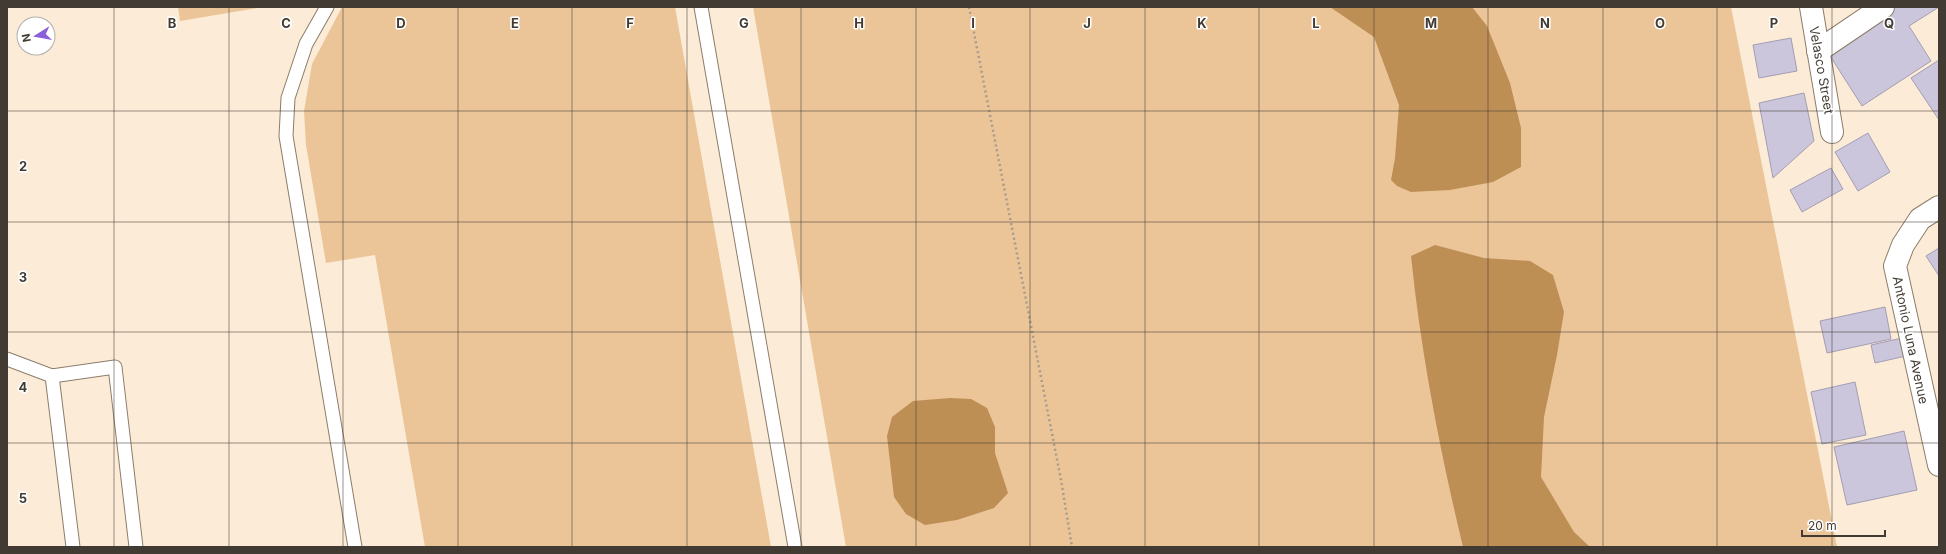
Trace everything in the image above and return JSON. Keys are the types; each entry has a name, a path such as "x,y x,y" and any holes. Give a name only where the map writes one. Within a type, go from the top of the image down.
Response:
{"street":[{"name":"Velasco Street","path":"1811,7 1832,132"},
{"path":"1818,51 1883,7"},
{"name":"Antonio Luna Avenue","path":"1939,207 1920,219 1903,245 1895,266 1939,462"}],"lane":[{"path":"327,7 306,44 288,98 286,136 355,547"},
{"path":"700,7 795,547"},
{"path":"7,359 52,376 116,367 136,547"},
{"path":"52,376 73,547"}],"path":[{"path":"969,7 1061,480 1072,547"}],"shaded area":[{"path":"178,7 263,7 180,21"},
{"path":"342,7 675,7 771,547 425,547 375,255 326,263 306,145 304,111 312,64"},
{"path":"753,7 1731,7 1837,547 846,547"},
{"path":"1330,7 1472,7 1487,26 1510,83 1521,128 1521,167 1493,182 1450,190 1411,192 1397,186 1391,180 1395,158 1399,105 1374,37"},
{"path":"1435,245 1484,258 1530,261 1553,275 1564,312 1544,417 1541,477 1574,532 1590,547 1463,547 1432,402 1420,329 1411,256"},
{"path":"950,398 971,399 987,408 995,427 995,453 1008,493 994,508 957,520 925,525 906,514 894,497 887,436 892,417 913,401"}],"building":[{"path":"1888,7 1939,7 1909,26 1931,61 1862,106 1825,48"},
{"path":"1791,38 1797,71 1759,78 1753,45"},
{"path":"1939,60 1939,120 1911,78"},
{"path":"1804,93 1814,141 1773,178 1759,103"},
{"path":"1868,133 1890,172 1858,191 1835,152"},
{"path":"1831,168 1843,189 1802,212 1790,190"},
{"path":"1939,248 1939,276 1926,256"},
{"path":"1885,307 1891,339 1827,353 1820,321"},
{"path":"1902,338 1906,356 1875,363 1871,345"},
{"path":"1855,382 1866,435 1822,444 1811,392"},
{"path":"1904,431 1917,490 1847,505 1834,447"}]}
